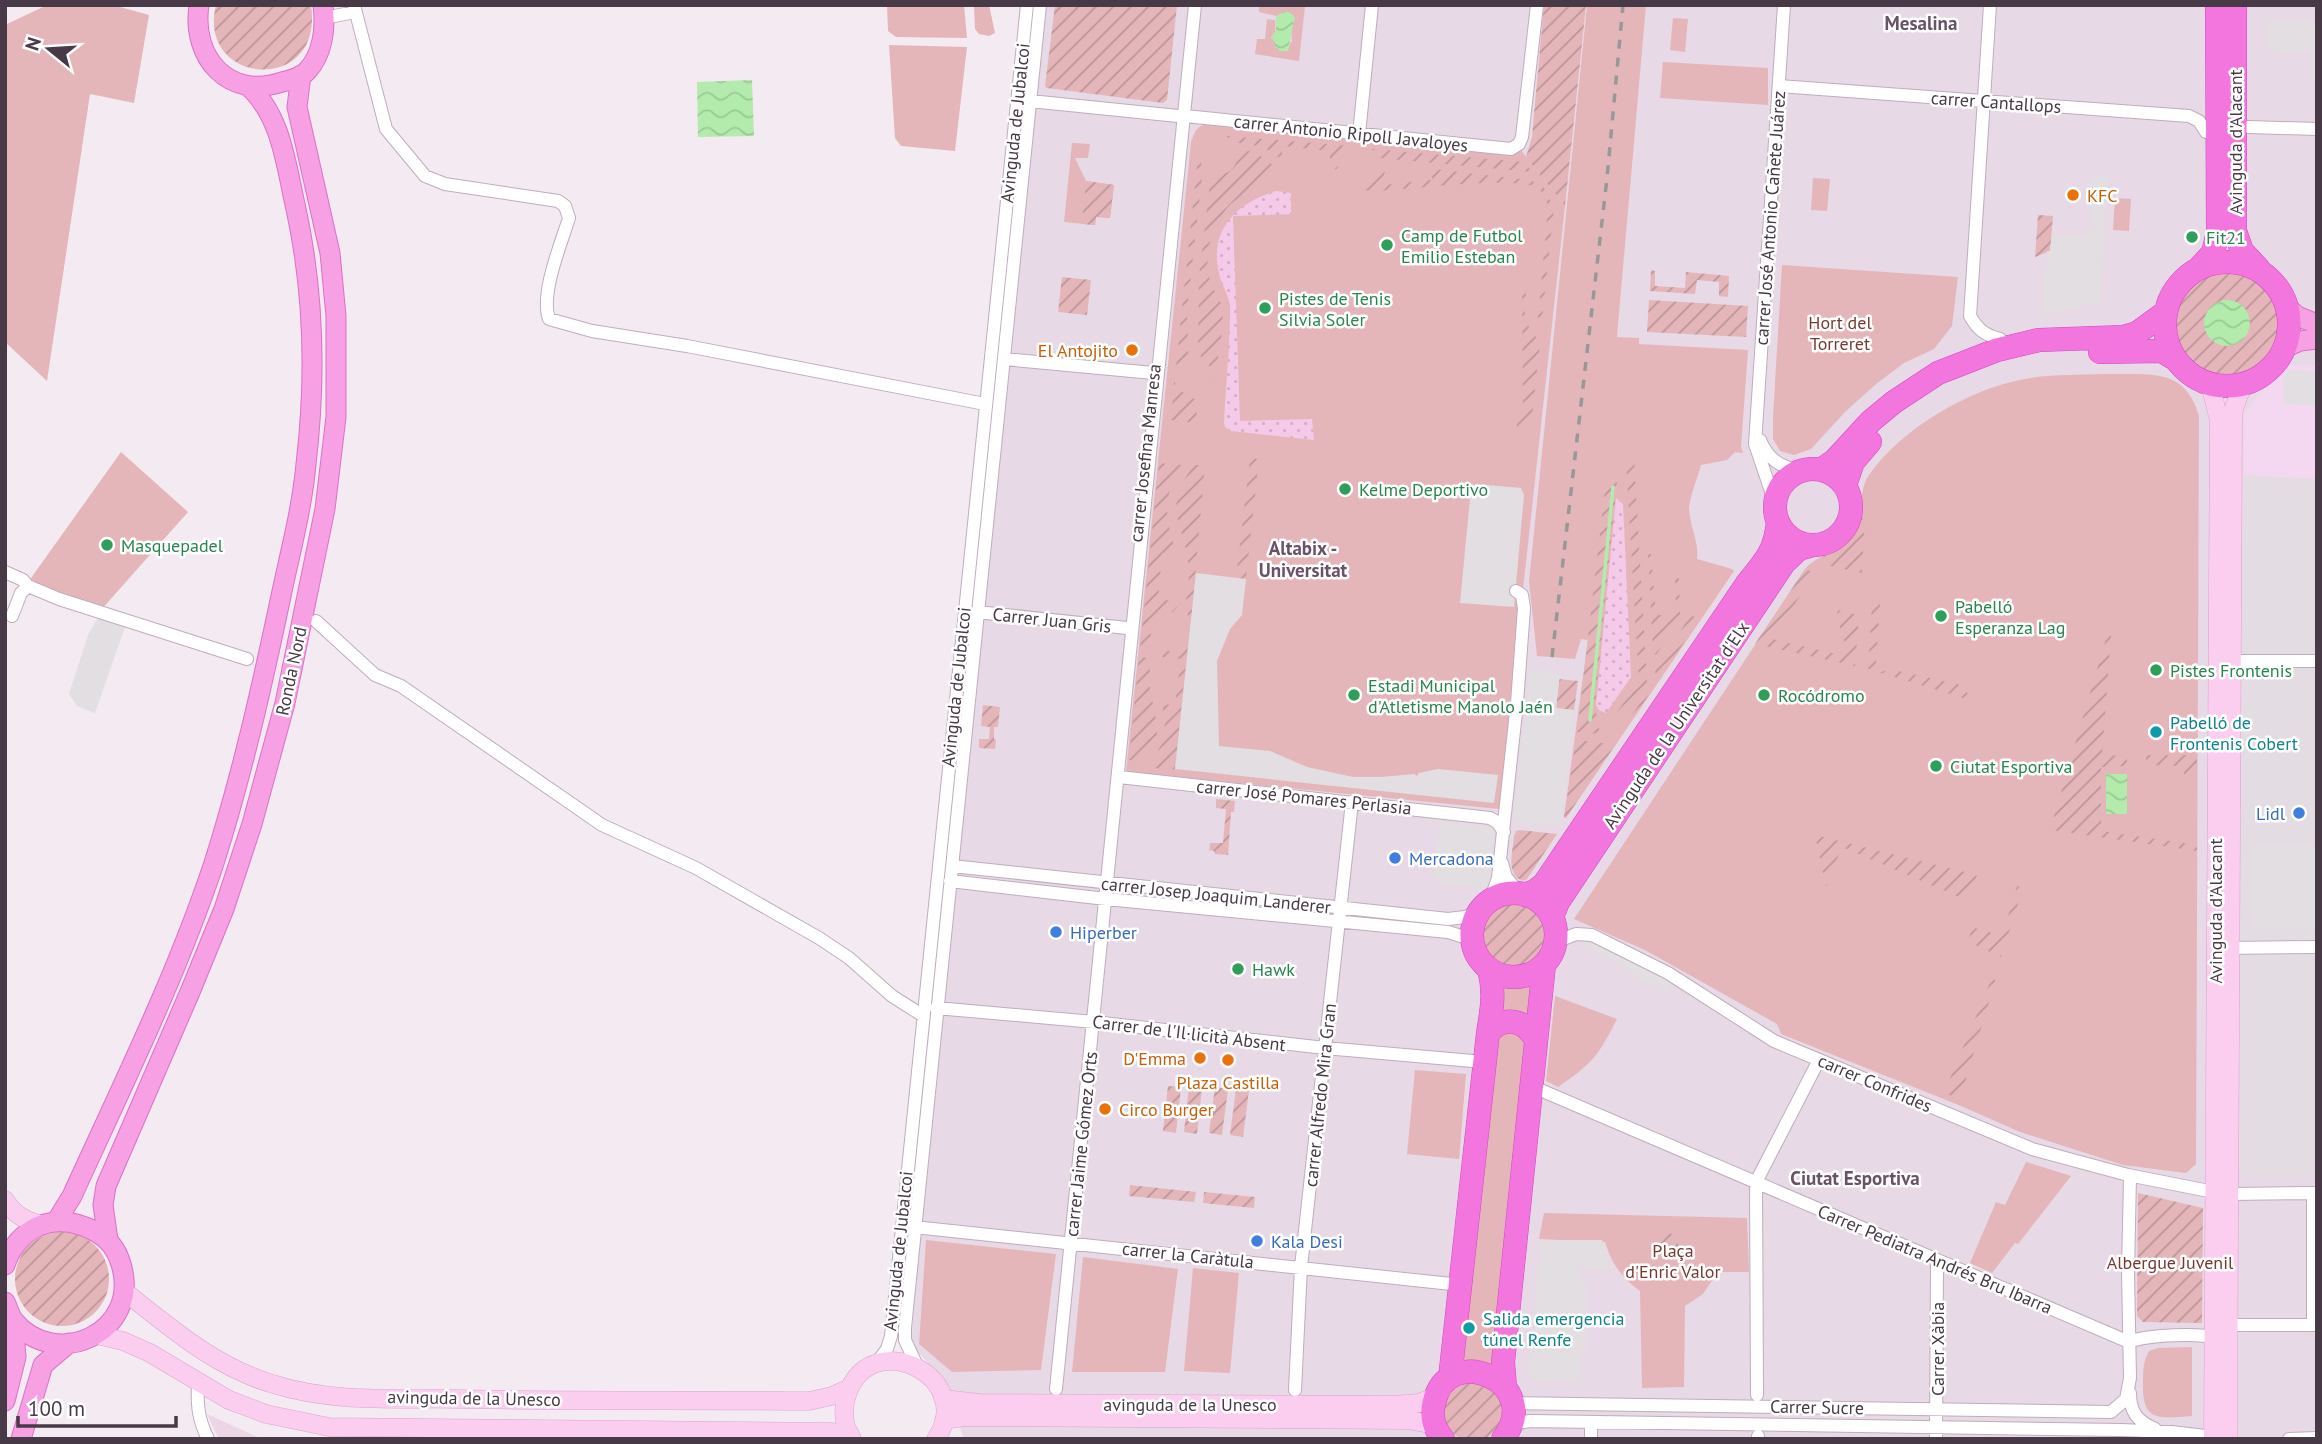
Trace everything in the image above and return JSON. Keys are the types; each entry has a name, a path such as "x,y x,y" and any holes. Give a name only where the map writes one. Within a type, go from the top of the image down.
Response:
{"highway":[{"name":"Avinguda d'Alacant","path":"2201,266 2213,253 2218,232 2217,5"},
{"name":"Avinguda d'Alacant","path":"2235,5 2235,231 2242,251 2260,270"},
{"path":"1845,485 1853,462 1886,426 1926,396 1973,372 2027,357 2056,353 2162,351 2175,359 2189,374 2210,384 2242,387 2258,379 2274,365 2286,347 2290,329 2289,309 2278,286 2260,270 2231,261 2201,266 2186,276 2173,292 2166,312 2168,344 2175,359"},
{"path":"1822,470 1835,460 1871,421 1938,373 1997,350 2039,340 2123,337 2137,333 2166,312"},
{"path":"1822,470 1835,475 1845,485 1852,507 1849,522 1834,539 1813,545 1794,540 1786,534 1777,512 1784,482 1799,471 1822,470"},
{"name":"Avinguda de la Universitat d'Elx","path":"1522,894 1535,891 1545,884 1748,582 1770,554 1776,542 1777,512"},
{"name":"Avinguda de la Universitat d'Elx","path":"1552,917 1558,902 1784,563 1799,549 1813,545"},
{"path":"1522,894 1538,901 1552,917 1556,942 1544,965 1527,975 1507,977 1489,969 1478,957 1473,931 1485,906 1504,895 1522,894"},
{"path":"1508,1413 1503,1362 1544,965"},
{"path":"1450,1378 1484,1062 1494,1001 1489,969"},
{"path":"1488,1032 1494,1026 1512,1021 1531,1030 1536,1040"},
{"path":"1439,1432 1433,1406 1435,1397 1450,1378 1466,1372 1483,1372 1499,1381 1508,1413"}],"main road":[{"path":"199,5 197,23 206,56 216,69 228,78 247,86 266,87 305,74 322,41 324,11"},
{"name":"Ronda Nord","path":"125,1292 119,1256 108,1240 103,1205 106,1186 206,952 231,887 263,789 285,703 325,509 333,456 336,416 336,316 330,253 298,107 300,75"},
{"name":"Ronda Nord","path":"49,1224 72,1196 151,1021 213,865 248,747 299,508 306,467 312,397 312,328 306,266 295,204 275,125 258,96 247,86"},
{"path":"2289,309 2297,316 2317,324"},
{"path":"2286,347 2300,341 2317,339"},
{"name":"Avinguda d'Alacant","path":"2210,384 2219,420 2215,954 2227,1325 2220,1340"},
{"name":"Avinguda d'Alacant","path":"2219,1438 2222,1193 2232,946 2233,420 2234,408 2242,387"},
{"path":"5,1200 19,1216 49,1224 73,1223 108,1240"},
{"path":"5,1262 26,1233 49,1224"},
{"path":"8,1309 24,1331 39,1339 69,1343 97,1335 111,1324 125,1292"},
{"name":"avinguda de la Unesco","path":"125,1292 205,1353 271,1384 303,1392 337,1396 474,1399 809,1401 832,1396 850,1388"},
{"path":"5,1401 16,1357 16,1338 8,1309"},
{"name":"avinguda de la Unesco","path":"97,1335 123,1341 150,1353 229,1400 300,1423 329,1427 808,1432 851,1436"},
{"path":"21,1439 43,1365 69,1343"},
{"path":"851,1436 844,1412 850,1388 862,1372 875,1365 897,1361 917,1366 939,1387 943,1399 944,1420 936,1439"},
{"name":"avinguda de la Unesco","path":"943,1399 979,1403 1393,1405 1419,1403 1435,1397"},
{"name":"avinguda de la Unesco","path":"944,1420 964,1417 1413,1420 1439,1432"}],"street":[{"name":"Avinguda de Jubalcoi","path":"875,1365 887,1349 891,1336 1027,5"},
{"name":"Avinguda de Jubalcoi","path":"917,1366 909,1351 905,1331 914,1227 1040,5"},
{"name":"carrer Josefina Manresa","path":"1104,883 1118,777 1182,116 1188,5"},
{"name":"carrer Josefina Manresa","path":"1104,883 1153,373 1195,5"},
{"path":"1359,134 1372,5"},
{"name":"carrer Antonio Ripoll Javaloyes","path":"1030,101 1511,149 1516,147 1522,137 1537,5"},
{"name":"carrer José Antonio Cañete Juárez","path":"1777,512 1755,444 1784,5"},
{"path":"1990,5 1970,316 1978,329 1988,336 2000,339"},
{"path":"324,11 354,9 386,129 425,176 445,184 558,201 565,206 569,218 548,293 545,310 549,319 592,331 687,346 985,404"},
{"name":"carrer Cantallops","path":"1779,86 2189,116 2199,121 2206,132"},
{"path":"2248,127 2317,129"},
{"path":"1003,359 1153,373"},
{"path":"1756,430 1765,452 1774,461 1799,471"},
{"path":"5,572 23,580 28,586 59,599 247,659"},
{"path":"12,616 21,593 28,586"},
{"path":"1485,906 1499,878 1507,809 1524,608 1522,595 1516,591"},
{"name":"Carrer Juan Gris","path":"977,612 1127,628"},
{"path":"316,621 375,674 401,686 602,825 696,868 819,938 849,958 892,996 922,1015"},
{"path":"2233,661 2317,661"},
{"name":"carrer José Pomares Perlasia","path":"1118,777 1490,818"},
{"name":"carrer Alfredo Mira Gran","path":"1295,1390 1301,1268 1352,802"},
{"path":"1490,818 1507,809"},
{"path":"1490,818 1497,822 1503,837 1502,861 1506,877 1522,894"},
{"name":"carrer Josep Joaquim Landerer","path":"952,866 1340,914 1448,932 1473,942"},
{"name":"carrer Josep Joaquim Landerer","path":"950,881 1106,899 1340,914 1448,919 1465,917 1485,906"},
{"name":"carrer Jaime Gómez Orts","path":"1056,1389 1106,899 1104,883"},
{"name":"carrer Confrides","path":"1556,942 1576,934 1592,935 1668,972 1774,1041 2032,1149 2130,1176 2222,1193 2315,1193"},
{"path":"2215,954 2232,946 2317,947"},
{"name":"Carrer de l'Il·licità Absent","path":"936,1008 1484,1062"},
{"path":"1757,1395 1756,1182 1819,1060"},
{"name":"Carrer Pediatra Andrés Bru Ibarra","path":"1531,1086 2129,1342"},
{"path":"2130,1176 2130,1378"},
{"path":"2227,1325 2315,1325 2315,1193"},
{"name":"carrer la Caràtula","path":"914,1227 1461,1285"},
{"name":"Carrer Xàbia","path":"1937,1260 1937,1432"},
{"path":"2129,1342 2142,1337 2220,1340"},
{"name":"Carrer Sucre","path":"1508,1413 1937,1410 2111,1412 2126,1399 2130,1378"},
{"name":"Carrer Sucre","path":"2130,1378 2132,1410 2137,1419 2158,1431"},
{"path":"198,1383 199,1422 208,1439"},
{"name":"Carrer Sucre","path":"1508,1413 1530,1421 1937,1432 2127,1435 2158,1431 2219,1438"},
{"path":"1591,1422 1591,1439"},
{"path":"2289,1439 2317,1438"}],"shaded area":[{"path":"1020,5 1587,5 1529,581 1581,639 1587,639 1639,339 1617,337 1645,5 2317,5 2317,1439 964,1439 945,1383 911,1344"},
{"path":"2266,18 2317,21 2317,81 2309,81 2311,52 2266,50"},
{"path":"2092,175 2108,177 2100,303 2043,315 2047,251 2050,251 2052,234 2089,236"},
{"path":"2291,365 2317,366 2317,479 2244,475 2244,415 2256,397"},
{"path":"2289,370 2317,371 2317,406 2284,404 2283,377"},
{"path":"2244,475 2317,479 2317,1176 2236,1174 2243,775"},
{"path":"1476,484 1521,488 1524,495 1514,607 1460,603 1471,488"},
{"path":"1196,573 1246,579 1242,615 1230,629 1217,661 1219,746 1270,751 1307,767 1353,777 1417,776 1419,773 1438,769 1498,775 1494,803 1175,769"},
{"path":"98,618 125,627 95,713 77,706 69,694 88,635"},
{"path":"1735,645 1745,646 1619,835 1610,833"},
{"path":"1529,671 1560,674 1556,708 1574,710 1561,824 1558,827 1514,822"},
{"path":"1440,822 1495,828 1489,888 1433,882"},
{"path":"2253,844 2317,844 2317,929 2251,929"},
{"path":"1583,940 1635,962 1670,983 1671,997 1586,947"},
{"path":"1541,1240 1602,1240 1610,1268 1580,1269 1579,1282 1586,1282 1586,1354 1580,1354 1579,1381 1533,1380 1528,1374"},
{"path":"207,1414 262,1439 219,1439"}],"green space":[{"path":"47,5 113,5 149,15 134,103 90,94 47,381 5,342 5,25"},
{"path":"216,5 311,5 310,34 299,55 282,66 261,70 241,65 224,52 215,32"},
{"path":"887,5 964,5 967,38 896,37 888,31"},
{"path":"974,5 989,5 995,33 989,36 979,34 975,29"},
{"path":"1055,5 1177,5 1167,100 1163,103 1047,88 1045,86"},
{"path":"1259,5 1305,6 1299,61 1255,54 1257,39 1265,39 1267,19 1275,20 1277,45 1285,51 1292,41 1291,28 1294,18 1259,12"},
{"path":"1544,5 1586,5 1565,206 1526,157 1532,137"},
{"path":"1587,5 1646,5 1617,337 1639,338 1639,344 1748,350 1741,447 1743,453 1735,452 1727,460 1701,465 1689,509 1697,559 1734,571 1566,818 1564,817 1588,640 1581,639 1575,659 1537,656 1529,581"},
{"path":"1673,18 1688,19 1685,52 1670,50"},
{"path":"889,45 967,47 955,151 901,146 895,138"},
{"path":"1663,62 1768,68 1768,105 1660,98"},
{"name":"Kelme Deportivo","path":"1208,123 1520,149 1565,206 1499,809 1126,772 1191,142 1197,130"},
{"path":"1226,136 1352,146 1341,154 1337,169 1330,170 1330,151 1283,146 1281,159 1264,147 1234,142"},
{"path":"1072,143 1090,144 1088,158 1075,158 1086,181 1114,185 1110,218 1096,217 1095,225 1064,222"},
{"path":"1372,149 1524,162 1532,172 1379,158"},
{"path":"1238,150 1254,153 1276,168 1265,181 1230,205 1211,237 1209,275 1223,316 1215,378 1212,369 1198,351 1199,277 1211,174 1223,174 1231,170 1237,161"},
{"path":"1198,155 1203,169 1187,310 1188,358 1179,365 1175,377"},
{"path":"1380,168 1385,169 1383,185 1432,180 1433,169 1530,180 1543,186 1554,208 1541,328 1538,317 1548,209 1541,191 1523,184 1505,183 1359,190 1375,181"},
{"path":"1813,178 1830,179 1827,211 1811,210"},
{"path":"1086,181 1114,185 1110,218 1096,217 1095,225 1082,224"},
{"path":"2115,198 2131,199 2129,231 2113,230"},
{"path":"2038,215 2053,216 2050,251 2035,257"},
{"name":"Hort del Torreret","path":"1782,265 1958,277 1952,326 1934,349 1904,363 1876,384 1845,412 1811,449 1794,455 1780,451 1773,439"},
{"path":"1651,270 1655,271 1655,286 1685,288 1686,272 1729,276 1728,297 1719,296 1719,282 1697,280 1695,294 1650,291"},
{"path":"2228,270 2255,280 2271,296 2278,315 2278,335 2270,353 2256,368 2238,376 2215,375 2195,365 2185,355 2177,340 2174,326 2175,312 2188,289 2213,274"},
{"path":"1062,277 1091,280 1087,315 1058,312"},
{"path":"1522,292 1526,292 1525,314 1529,327 1540,343 1531,426 1517,427 1517,416 1523,415"},
{"path":"1649,300 1748,306 1746,337 1647,332"},
{"name":"Ciutat Esportiva","path":"2150,375 2174,381 2184,388 2193,400 2199,416 2196,1164 2186,1173 2123,1165 2020,1132 1781,1034 1777,1024 1645,950 1574,919 1805,569 1852,536 1859,522 1865,482 1883,458 1899,442 1938,413 1982,392 2035,377"},
{"path":"1174,381 1179,390 1196,400 1197,423 1171,420"},
{"name":"Masquepadel","path":"121,452 188,512 101,610 32,583 31,578"},
{"path":"1250,458 1259,459 1246,579 1236,578"},
{"path":"1634,458 1647,682 1610,733 1606,727 1639,682 1626,462"},
{"path":"1159,463 1182,465 1171,488 1167,509 1177,554 1162,553 1158,599 1181,602 1173,612 1161,615 1153,622 1150,633 1154,645 1140,648"},
{"path":"1194,465 1205,465 1191,622 1186,603 1189,569 1187,553 1176,507 1184,481"},
{"path":"1606,481 1617,482 1595,706 1600,734 1577,732"},
{"path":"1861,518 1865,518 1862,573 1826,565 1823,555 1846,541"},
{"path":"1648,554 1651,554 1656,615 1676,615 1675,578 1679,578 1680,619 1656,655 1653,652"},
{"path":"1805,569 1815,573 1772,639 1845,656 1838,610 1859,615 1855,666 1755,644"},
{"path":"1872,604 1880,604 1876,662 1881,672 1890,669 1961,685 1968,694 1963,698 1868,669"},
{"path":"1691,615 1699,620 1566,818 1564,817 1576,740 1612,744 1656,680 1655,670"},
{"path":"2107,635 2111,635 2102,755 2127,756 2127,766 2101,767 2101,831 2197,845 2197,851 2050,830"},
{"path":"1189,636 1175,769 1153,768 1146,765 1164,738 1162,705 1175,704 1181,659 1162,657 1165,651 1177,650 1183,646"},
{"path":"1139,656 1147,658 1151,663 1149,673 1157,735 1151,748 1133,761 1129,760"},
{"path":"1559,679 1578,681 1574,710 1556,709"},
{"path":"983,705 1000,707 998,727 994,727 995,749 979,748 979,739 989,739 990,727 981,726"},
{"path":"2146,755 2197,755 2197,776 2184,776 2184,766 2146,765"},
{"path":"1216,799 1235,801 1234,812 1231,812 1228,855 1215,854 1210,850 1209,853 1210,843 1223,843 1226,809 1216,808"},
{"path":"1516,831 1557,834 1523,881 1517,878 1511,862 1514,836"},
{"path":"1815,835 1977,875 1968,901 1842,847 1826,887"},
{"path":"2017,886 2023,888 2001,957 1968,942 1972,927 2002,936"},
{"path":"1508,903 1520,903 1537,912 1544,923 1544,947 1537,958 1520,967 1508,967 1496,962 1487,953 1482,941 1482,929 1487,917 1496,908"},
{"path":"1994,973 1995,982 1960,1099 1944,1093"},
{"path":"1537,978 1532,1024 1498,1009 1499,982 1521,983"},
{"path":"1555,996 1617,1019 1594,1058 1558,1087 1546,1081"},
{"path":"1504,1027 1532,1039 1499,1369 1459,1365 1492,1036"},
{"path":"1415,1070 1466,1074 1459,1159 1407,1154"},
{"path":"1168,1086 1181,1087 1176,1133 1163,1131"},
{"path":"1189,1086 1202,1088 1197,1134 1184,1132"},
{"path":"1215,1087 1228,1089 1222,1135 1209,1133"},
{"path":"1236,1089 1249,1090 1243,1137 1230,1135"},
{"path":"2026,1162 2071,1176 1992,1273 1970,1263 1996,1202 2005,1205"},
{"path":"1130,1185 1196,1192 1194,1202 1129,1196"},
{"path":"1204,1192 1255,1197 1254,1208 1203,1203"},
{"name":"Albergue Juvenil","path":"2138,1193 2203,1208 2202,1323 2143,1322 2137,1316"},
{"name":"Plaça d'Enric Valor","path":"1544,1213 1747,1218 1749,1272 1718,1272 1703,1294 1685,1306 1684,1387 1642,1388 1640,1291 1618,1270 1605,1242 1539,1239"},
{"path":"53,1232 71,1232 96,1245 106,1261 109,1279 106,1297 96,1313 71,1326 53,1326 28,1313 15,1288 15,1270 28,1245"},
{"path":"1665,1232 1674,1236 1678,1245 1674,1254 1665,1258 1656,1254 1652,1245 1656,1236"},
{"path":"926,1240 1056,1254 1041,1370 952,1372 919,1344"},
{"path":"1083,1257 1178,1269 1165,1372 1072,1372"},
{"path":"1193,1268 1239,1273 1230,1373 1184,1371"},
{"path":"2192,1347 2192,1416 2155,1415 2146,1406 2144,1397 2144,1367 2149,1351 2158,1348"},
{"path":"1467,1383 1479,1383 1494,1391 1502,1406 1502,1418 1494,1433 1479,1441 1467,1441 1452,1433 1444,1418 1444,1406 1452,1391"}],"sand":[{"path":"1276,191 1291,193 1291,214 1233,216 1249,203"},
{"path":"1233,216 1240,421 1312,419 1314,440 1231,431 1225,427 1230,309 1217,257 1222,231"},
{"path":"1616,498 1623,504 1631,677 1606,713 1596,705"}],"water":[{"path":"1285,11 1295,18 1288,51 1279,51 1271,38 1276,30 1276,17"},
{"path":"752,80 754,136 698,137 697,82"},
{"path":"2227,300 2244,306 2250,323 2244,340 2227,346 2210,340 2204,323 2210,306"},
{"path":"2106,774 2127,774 2127,814 2106,814"}],"waterway":[{"path":"1590,720 1613,487"}],"railway":[{"path":"1552,657 1607,178 1623,5"}],"place":[{"name":"KFC","path":"2073,195"},
{"name":"Fit21","path":"2192,237"},
{"name":"Camp de Futbol Emilio Esteban","path":"1387,245"},
{"name":"Pistes de Tenis Silvia Soler","path":"1265,308"},
{"name":"El Antojito","path":"1132,350"},
{"name":"Kelme Deportivo","path":"1345,489"},
{"name":"Masquepadel","path":"107,545"},
{"name":"Pabelló Esperanza Lag","path":"1941,616"},
{"name":"Pistes Frontenis","path":"2156,670"},
{"name":"Estadi Municipal d'Atletisme Manolo Jaén","path":"1354,695"},
{"name":"Rocódromo","path":"1764,695"},
{"name":"Pabelló de Frontenis Cobert","path":"2156,732"},
{"name":"Ciutat Esportiva","path":"1936,766"},
{"name":"Lidl","path":"2299,813"},
{"name":"Mercadona","path":"1395,858"},
{"name":"Hiperber","path":"1056,932"},
{"name":"Hawk","path":"1238,969"},
{"name":"D'Emma","path":"1200,1058"},
{"name":"Plaza Castilla","path":"1228,1060"},
{"name":"Circo Burger","path":"1105,1109"},
{"name":"Kala Desi","path":"1257,1241"},
{"name":"Salida emergencia túnel Renfe","path":"1469,1328"}],"district":[{"name":"Mesalina","path":"1921,23"},
{"name":"Altabix - Universitat","path":"1303,559"},
{"name":"Ciutat Esportiva","path":"1855,1178"}]}
